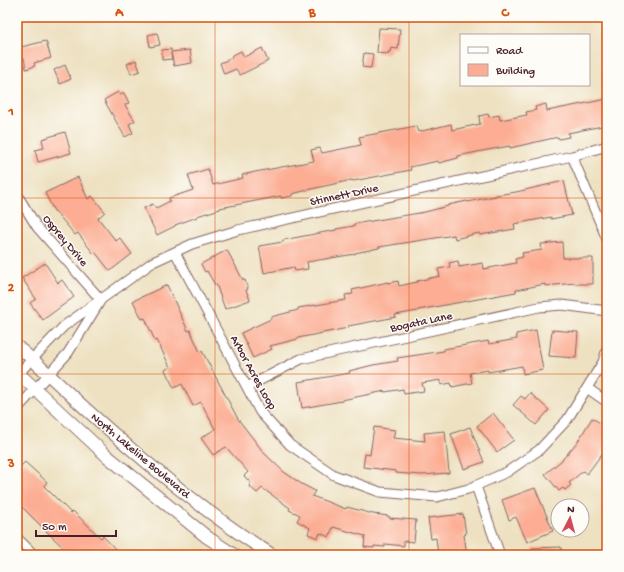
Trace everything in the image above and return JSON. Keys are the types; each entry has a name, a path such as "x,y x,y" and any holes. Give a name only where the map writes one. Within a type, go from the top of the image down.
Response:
{"main road":[{"name":"North Lakeline Boulevard","path":"32,358 95,418 184,492 272,555"},
{"name":"North Lakeline Boulevard","path":"17,373 107,456 207,537 234,555"}],"street":[{"name":"Stinnett Drive","path":"17,373 64,326 153,262 192,244 238,230 572,156 607,146"},
{"path":"572,156 607,239"},
{"name":"Osprey Drive","path":"17,192 19,198 37,227 101,300"},
{"name":"Arbor Acres Loop","path":"174,252 260,412 290,445 334,476 380,492 437,497 468,489 507,472 539,450 567,420 603,362 607,349"},
{"name":"Stinnett Drive","path":"17,410 68,353 101,300"},
{"name":"Bogata Lane","path":"247,387 301,359 539,307 562,305 607,311"},
{"name":"North Lakeline Boulevard","path":"17,346 32,358"},
{"path":"587,388 607,402"},
{"path":"476,486 500,555"},
{"path":"17,538 34,555"}],"building":[{"path":"379,28 400,29 398,49 391,48 388,54 377,53"},
{"path":"157,33 160,45 150,47 148,35"},
{"path":"46,41 51,58 34,63 35,66 26,69 24,58 17,60 17,48"},
{"path":"262,48 268,61 240,75 236,69 224,74 220,63 232,58 231,56 241,51 244,57"},
{"path":"171,49 171,52 190,50 192,63 174,66 171,53 172,59 162,60 162,50"},
{"path":"364,53 373,54 371,68 362,67"},
{"path":"136,60 140,71 131,74 127,64"},
{"path":"65,65 71,79 60,84 54,70"},
{"path":"118,92 120,95 124,93 129,103 125,105 135,121 129,124 133,133 125,137 104,100"},
{"path":"607,99 607,125 568,133 569,137 559,139 558,137 510,148 510,146 482,151 458,156 458,158 439,163 438,161 410,167 411,170 316,188 292,194 292,196 281,198 281,196 220,208 175,225 157,235 144,208 153,204 156,208 170,201 169,198 193,190 188,175 208,169 213,185 243,178 242,175 314,161 311,150 320,148 322,153 361,145 359,137 416,126 418,132 451,124 452,130 480,124 479,116 488,114 489,117 499,115 500,120 527,115 526,112 536,110 535,107 546,104 547,111"},
{"path":"65,132 71,153 38,162 35,150 44,148 42,139"},
{"path":"78,177 88,199 92,196 105,212 98,218 116,241 120,238 132,254 110,271 95,252 93,253 78,233 75,235 54,211 45,193"},
{"path":"564,181 572,215 551,219 551,217 514,224 515,229 480,235 479,233 455,239 454,235 379,247 355,254 307,262 308,269 295,271 294,267 264,273 259,246 354,226 354,224 425,212 448,205"},
{"path":"562,242 563,258 593,258 593,284 575,283 545,286 545,284 516,290 516,292 395,315 396,317 348,326 348,328 298,338 270,346 272,349 253,358 241,333 271,319 271,317 298,310 298,308 346,300 345,295 353,294 352,290 398,281 399,286 440,276 438,269 450,267 449,263 458,261 459,267 483,263 484,269 516,263 515,259 523,257 522,253 542,250 541,244"},
{"path":"227,250 243,280 245,280 248,289 246,290 250,300 225,309 216,284 215,285 207,271 205,272 201,264"},
{"path":"45,263 58,283 62,280 74,297 43,320 30,303 36,299 22,278"},
{"path":"167,285 188,331 190,330 200,352 202,351 238,419 264,453 284,472 315,491 312,496 346,509 347,507 373,514 389,516 389,518 416,520 414,542 404,541 404,546 385,544 385,547 374,546 374,548 364,547 365,536 333,527 329,537 320,533 318,538 308,534 310,528 297,521 300,515 289,510 290,508 262,488 257,493 249,486 251,483 244,476 248,472 226,447 213,455 201,438 215,429 201,402 193,406 182,384 174,388 165,370 170,367 157,340 155,341 145,318 142,319 133,301"},
{"path":"536,330 543,370 523,374 522,366 488,372 488,370 470,373 472,383 452,387 451,383 441,385 441,380 422,383 424,391 404,394 403,389 385,391 302,408 298,382 350,373 349,371 398,361 397,358 444,351 444,349 488,341 489,344 517,339 516,334"},
{"path":"552,330 578,332 576,358 549,356"},
{"path":"530,393 549,410 536,425 513,405 521,396 525,399"},
{"path":"493,413 514,440 497,452 477,426"},
{"path":"592,418 607,427 607,447 587,474 583,471 569,483 571,485 565,490 563,488 559,491 545,474 562,460 578,441"},
{"path":"374,427 395,430 393,438 425,441 424,433 445,431 449,473 421,475 396,473 396,471 363,467 365,454 370,455"},
{"path":"470,427 484,462 464,469 451,434"},
{"path":"25,462 47,482 44,486 71,513 73,511 101,538 103,536 121,555 71,555 46,531 17,502 17,470"},
{"path":"535,488 550,524 550,532 527,542 516,517 509,520 502,500"},
{"path":"463,514 467,555 438,555 436,538 431,539 428,518"},
{"path":"561,547 562,555 533,555 532,548"}]}
